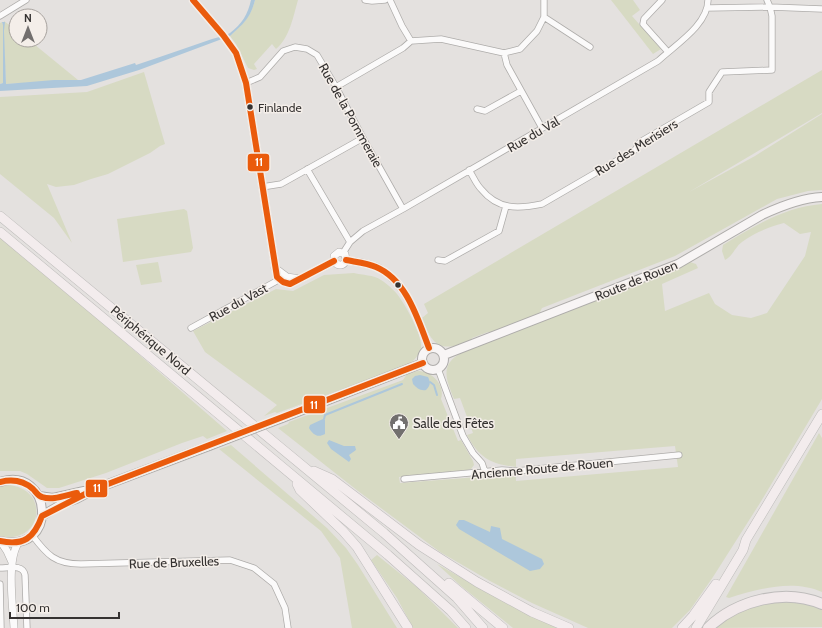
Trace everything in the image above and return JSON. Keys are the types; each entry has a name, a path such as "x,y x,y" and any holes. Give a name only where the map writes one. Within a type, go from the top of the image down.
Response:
{"highway":[{"name":"Périphérique Nord","path":"0,216 302,465"},
{"name":"Périphérique Nord","path":"0,232 410,574 451,611 466,628"},
{"path":"682,628 699,608 739,548 746,540 822,414"},
{"path":"302,465 384,533 457,598 483,628"},
{"path":"302,465 332,479 419,545 477,582 532,612 569,628"},
{"path":"293,476 300,490 343,530 357,547 408,628"},
{"path":"384,533 394,536 503,628"},
{"path":"696,628 743,550 746,540"},
{"path":"708,628 721,617 734,609 763,600 776,598 796,598 822,604"}],"main road":[{"name":"Route de Rouen","path":"444,355 678,264 762,215 776,209 793,203 822,197"},
{"path":"432,347 440,349 444,355 443,364 438,369 430,369 423,363 423,355 429,348 432,347"},
{"path":"42,516 62,504 76,499 95,489 423,363"},
{"path":"0,482 11,480 18,481 31,487 39,496 43,510 37,530 32,535 19,542 0,542"},
{"path":"39,496 53,498 95,489"}],"street":[{"path":"0,16 26,0"},
{"path":"193,0 236,53 246,83 277,277 282,278 290,284 334,261"},
{"path":"365,0 385,0"},
{"path":"390,0 411,41"},
{"path":"336,87 403,48 411,41 441,39 504,53 520,49 537,31 544,17 544,0"},
{"path":"662,0 644,19 643,24 668,52"},
{"path":"708,0 708,8 822,8"},
{"path":"767,0 770,7"},
{"name":"Rue des Merisiers","path":"469,170 481,190 495,201 506,206 525,207 542,204 635,150 640,142 709,102 709,92 722,72 772,70 772,16 770,7"},
{"name":"Rue du Val","path":"343,253 350,242 363,231 658,61 688,35 700,21 708,8"},
{"path":"544,17 590,47"},
{"name":"Rue de la Pommeraie","path":"246,83 260,77 283,51 295,47 307,48 317,55 403,209"},
{"path":"504,53 506,65 542,128"},
{"path":"477,109 485,111 521,91"},
{"path":"262,188 281,184 363,138"},
{"path":"308,169 350,242"},
{"path":"438,260 445,261 499,231 506,206"},
{"path":"334,261 335,254 339,252 346,256 346,260"},
{"path":"334,261 336,264 340,265 344,264 346,260"},
{"path":"346,260 362,262 379,268 394,280 410,302 417,315 429,348"},
{"name":"Rue du Vast","path":"191,328 282,278"},
{"path":"438,369 463,436 473,453 482,462 485,472"},
{"name":"Ancienne Route de Rouen","path":"404,479 502,470 516,471 679,456"},
{"name":"Rue de Bruxelles","path":"32,535 49,555 66,564 230,560 254,568 274,584 285,608 288,628"},
{"path":"0,542 8,550 12,565"},
{"path":"14,628 12,565 15,549 19,542"},
{"path":"0,568 12,565 22,568 25,572 27,628"},
{"path":"0,584 1,628"}],"green space":[{"path":"255,0 298,0 285,39 276,49 272,44 254,64 257,69 254,70 248,68 236,44 230,36 246,20 251,12"},
{"path":"611,0 633,0 640,10 632,16 661,49 653,54"},
{"path":"4,21 8,24 8,48 39,48 78,80 6,84 3,31 3,83 0,84 0,23 2,22 4,27"},
{"path":"822,70 822,113 689,192 755,156 822,114 822,190 808,191 777,199 675,256 542,308 539,314 492,333 488,332 472,338 471,341 452,346 445,346 439,345 430,336 422,318 428,313 424,304"},
{"path":"144,72 165,144 108,174 74,185 56,187 47,184 72,243 54,218 0,174 0,97 87,92"},
{"path":"822,204 822,399 760,503 713,577 690,610 672,628 588,628 532,603 440,552 358,491 278,428 288,424 289,422 403,380 407,374 420,371 430,374 440,385 442,394 441,399 458,441 461,440 474,465 471,469 467,470 399,477 400,483 504,475 516,476 516,481 678,467 675,446 516,459 516,467 493,462 476,449 467,435 473,433 460,398 454,399 451,392 447,379 447,367 455,357 463,352 670,272 690,262 696,264 698,268 662,284 665,311 709,293 715,304 732,315 751,318 767,313 805,256 811,232 800,234 784,223 773,226 742,242 725,260 722,251 723,245 770,218 795,209"},
{"path":"184,209 187,211 193,248 191,252 123,262 117,219"},
{"path":"0,237 227,431 207,439 203,436 182,443 106,473 59,488 47,488 20,471 0,471"},
{"path":"158,262 162,282 141,285 136,265"},
{"path":"354,273 378,278 389,286 400,299 413,320 421,343 421,348 414,360 408,365 277,413 275,412 264,416 277,405 205,352 193,331 276,289 293,291 324,275"},
{"path":"819,433 822,438 822,592 811,588 787,586 752,591 729,598 726,597"},
{"path":"231,445 327,528 346,548 397,628 352,628 340,558 321,531 219,449"},
{"path":"9,485 23,489 32,496 36,506 36,516 32,526 25,533 14,537 0,536 0,487"},
{"path":"377,555 418,588 458,628 413,628 397,598 371,560"},
{"path":"437,564 512,606 558,628 513,628 461,586"},
{"path":"783,601 798,601 822,608 822,627 713,628 735,612 762,604"}],"water":[{"path":"251,0 255,0 249,16 230,36 139,70 87,86 0,91 0,84 3,83 2,22 5,22 6,84 54,80 81,80 135,63 136,65 228,34 238,26 244,18"},
{"path":"420,375 428,377 430,381 430,384 426,390 420,390 413,384 412,379 415,376"},
{"path":"323,419 325,420 325,434 320,436 316,435 309,428 310,425"},
{"path":"329,440 344,446 355,446 356,450 349,455 351,459 349,462 331,449 327,443"},
{"path":"459,520 464,520 490,532 491,526 500,528 502,539 542,559 544,564 540,569 530,571 459,529 456,525"}],"waterway":[{"path":"430,382 434,385 437,395"},
{"path":"324,419 325,415 402,384"}],"transit line":[{"name":"11","path":"193,0 223,35 236,53 246,83 277,277 283,282 290,284 334,261"},
{"name":"11","path":"346,260 376,267 387,273 396,281 416,313 429,348"},
{"name":"11","path":"0,541 16,542 27,539 32,535 42,516 95,489 423,363"},
{"name":"11","path":"0,482 22,482 33,489 39,496 46,498 55,498 77,493"}],"place":[{"name":"Finlande","path":"250,107"},
{"name":"Salle des Fêtes","path":"399,440"}]}
